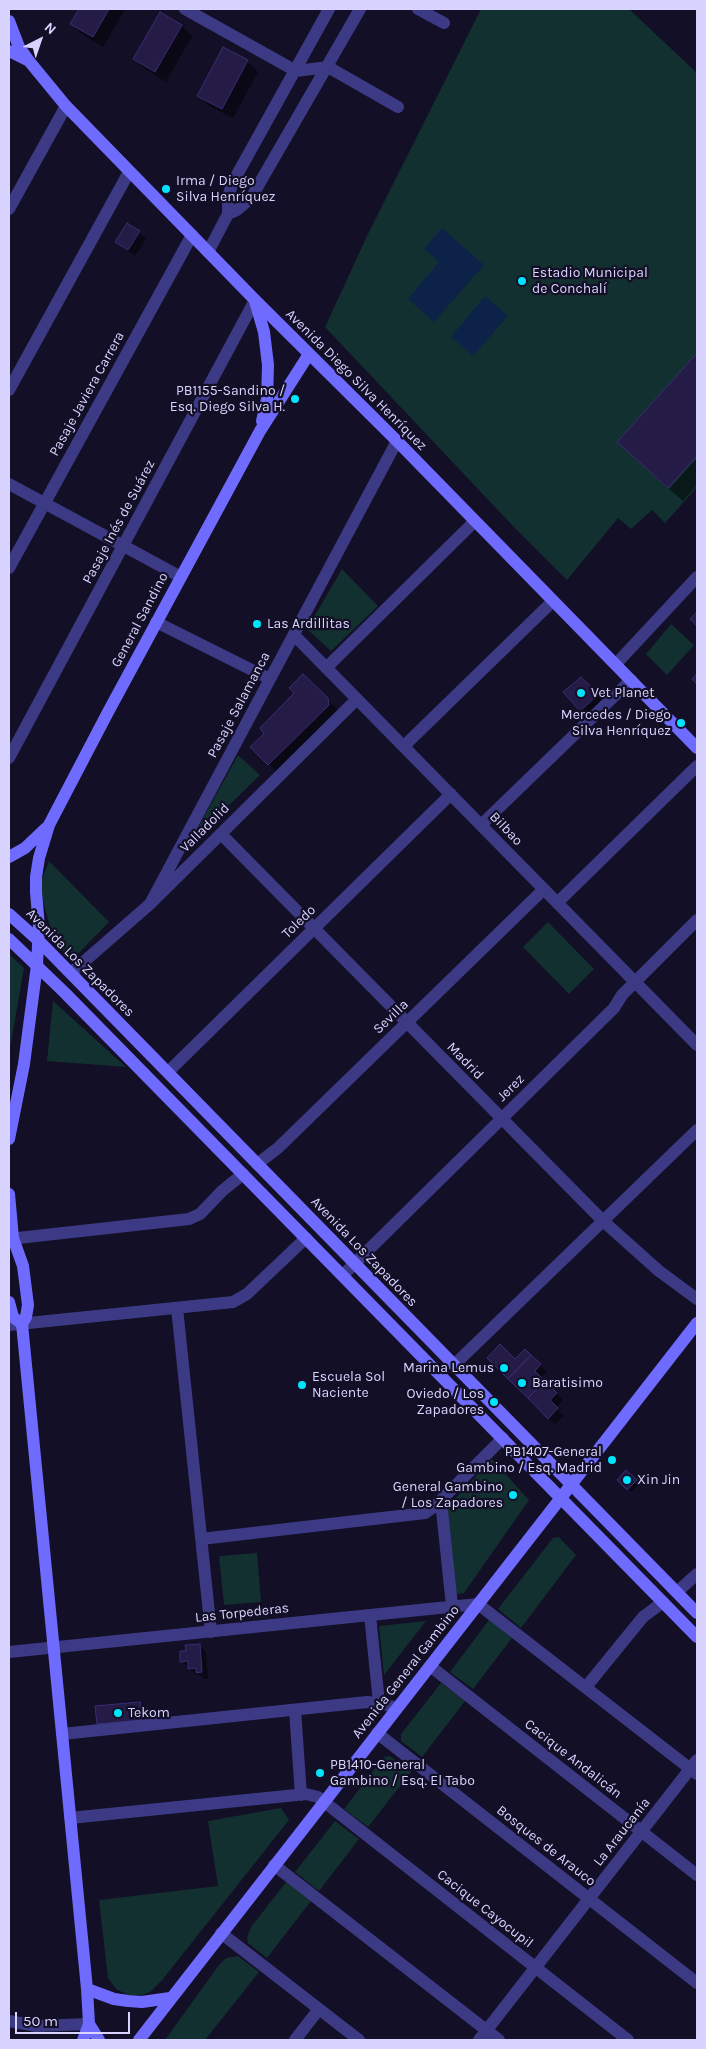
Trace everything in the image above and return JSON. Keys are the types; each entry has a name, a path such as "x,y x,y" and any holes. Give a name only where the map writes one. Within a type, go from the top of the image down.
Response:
{"main road":[{"name":"Avenida Diego Silva Henríquez","path":"9,21 19,47 66,106 255,300 476,521 697,748"},
{"path":"9,51 29,60"},
{"name":"General Sandino","path":"255,300 264,332 268,366 267,398 260,431"},
{"name":"General Sandino","path":"9,1139 12,1105 24,1064 37,965 39,941 36,877 39,858 49,825 156,622 260,431 309,354"},
{"name":"General Sandino","path":"9,857 25,848 49,825"},
{"name":"Avenida Los Zapadores","path":"9,914 39,941 168,1072 697,1613"},
{"path":"9,939 37,965 343,1275 697,1637"},
{"path":"9,1194 11,1239 9,1252"},
{"path":"11,1239 23,1266 28,1311 15,1325"},
{"path":"9,1302 15,1325 54,1647 87,1989 89,2024 83,2040"},
{"name":"Avenida General Gambino","path":"139,2040 697,1323"},
{"path":"87,1989 107,1997 128,2002 170,1998"},
{"path":"89,2024 99,2040"}],"street":[{"path":"185,9 296,70 328,67 398,107"},
{"path":"208,252 228,214 228,197 233,182 329,9"},
{"path":"228,214 237,210 251,198 360,9"},
{"path":"418,9 444,23"},
{"path":"9,209 66,106"},
{"path":"9,390 129,172"},
{"name":"Pasaje Javiera Carrera","path":"9,568 192,235"},
{"name":"Pasaje Inés de Suárez","path":"9,758 255,300"},
{"name":"Pasaje Salamanca","path":"150,904 397,441"},
{"path":"9,484 181,576"},
{"path":"326,668 476,521"},
{"path":"616,664 697,577"},
{"path":"404,746 553,601"},
{"path":"156,622 270,679"},
{"name":"Bilbao","path":"294,635 697,1045"},
{"path":"480,825 631,680"},
{"name":"Valladolid","path":"70,973 150,904 357,699"},
{"path":"557,903 697,766"},
{"name":"Toledo","path":"168,1072 451,794"},
{"name":"Madrid","path":"220,834 603,1221 660,1271 697,1300"},
{"name":"Sevilla","path":"257,1164 278,1148 544,889"},
{"name":"Jerez","path":"343,1275 614,1008 622,995 697,920"},
{"path":"454,1365 697,1130"},
{"path":"11,1239 189,1219 200,1214 222,1191 243,1174"},
{"path":"15,1325 224,1304 240,1299 306,1238"},
{"path":"177,1308 211,1632"},
{"path":"202,1539 421,1514 429,1511 441,1501 503,1438"},
{"path":"441,1501 452,1606"},
{"path":"676,1592 697,1574"},
{"path":"586,1687 643,1617 663,1602"},
{"path":"478,1604 695,1767"},
{"name":"Las Torpederas","path":"9,1652 478,1604"},
{"path":"370,1615 379,1703"},
{"name":"Cacique Andalicán","path":"430,1666 697,1875"},
{"path":"62,1734 379,1703 396,1708"},
{"path":"70,1818 301,1794 295,1710"},
{"name":"Bosques de Arauco","path":"377,1733 697,1982"},
{"name":"La Araucanía","path":"483,2035 642,1831 695,1767"},
{"name":"Cacique Cayocupil","path":"301,1794 311,1794 324,1802 628,2040"},
{"path":"274,1866 483,2035 499,2040"},
{"path":"222,1933 359,2040"},
{"path":"295,2040 319,2009"},
{"path":"9,2021 36,2026 89,2024"}],"green space":[{"name":"Estadio Municipal de Conchalí","path":"481,9 629,9 697,73 697,487 665,523 652,510 631,529 618,518 567,580 512,525 325,327 368,234"},
{"path":"342,569 378,606 331,651 307,629"},
{"path":"671,624 694,645 667,675 646,654"},
{"path":"238,755 260,775 189,844"},
{"path":"49,861 109,922 72,960 55,944 39,887"},
{"path":"548,922 594,969 569,994 523,947"},
{"path":"9,954 24,968 9,1054"},
{"path":"53,1001 126,1067 47,1061"},
{"path":"492,1459 529,1500 464,1593 447,1596 437,1518"},
{"path":"559,1537 576,1555 521,1628 498,1609 553,1538"},
{"path":"257,1553 261,1602 224,1605 219,1556"},
{"path":"489,1620 512,1638 473,1689 450,1672"},
{"path":"426,1621 384,1675 379,1626"},
{"path":"441,1683 465,1701 422,1757 401,1741 401,1734"},
{"path":"390,1756 411,1772 368,1827 344,1809 384,1757"},
{"path":"281,1808 289,1820 163,1979 150,1992 143,1995 128,1995 116,1989 108,1978 99,1900 218,1886 208,1821"},
{"path":"335,1821 359,1839 319,1891 295,1872"},
{"path":"286,1882 311,1901 267,1958 248,1943 247,1937 251,1927"},
{"path":"238,1956 259,1972 205,2040 165,2040 219,1965 226,1958"}],"water":[{"path":"442,228 484,265 434,322 408,299 439,262 424,249"},
{"path":"485,296 508,316 473,356 451,337"}],"building":[{"path":"79,9 109,9 93,37 70,24"},
{"path":"160,12 182,25 155,72 133,59"},
{"path":"223,47 248,60 222,109 197,96"},
{"path":"127,223 140,231 128,250 115,242"},
{"path":"697,353 697,456 668,488 617,442"},
{"path":"697,612 697,626 690,619"},
{"path":"697,673 697,684 692,679"},
{"path":"303,674 328,698 329,705 268,765 250,747 264,734 260,728 294,693 289,688"},
{"name":"Vet Planet","path":"581,677 599,694 580,711 563,692"},
{"path":"500,1344 515,1359 525,1349 531,1355 508,1379 487,1358"},
{"path":"531,1355 541,1364 535,1371 545,1381 528,1398 508,1379"},
{"path":"545,1381 557,1393 550,1400 558,1408 548,1419 528,1398"},
{"name":"Xin Jin","path":"626,1470 637,1480 627,1490 617,1480"},
{"path":"200,1644 202,1672 196,1673 196,1668 188,1669 188,1661 180,1662 180,1651 186,1651 185,1645"},
{"name":"Tekom","path":"140,1702 142,1720 97,1724 95,1706"}],"place":[{"name":"Irma / Diego Silva Henríquez","path":"166,189"},
{"name":"Estadio Municipal de Conchalí","path":"522,281"},
{"name":"PB1155-Sandino / Esq. Diego Silva H.","path":"295,399"},
{"name":"Las Ardillitas","path":"257,624"},
{"name":"Vet Planet","path":"581,693"},
{"name":"Mercedes / Diego Silva Henríquez","path":"681,723"},
{"name":"Marina Lemus","path":"504,1368"},
{"name":"Baratisimo","path":"522,1383"},
{"name":"Escuela Sol Naciente","path":"302,1385"},
{"name":"Oviedo / Los Zapadores","path":"494,1402"},
{"name":"PB1407-General Gambino / Esq. Madrid","path":"612,1460"},
{"name":"Xin Jin","path":"627,1480"},
{"name":"General Gambino / Los Zapadores","path":"513,1495"},
{"name":"Tekom","path":"118,1713"},
{"name":"PB1410-General Gambino / Esq. El Tabo","path":"320,1773"}]}
